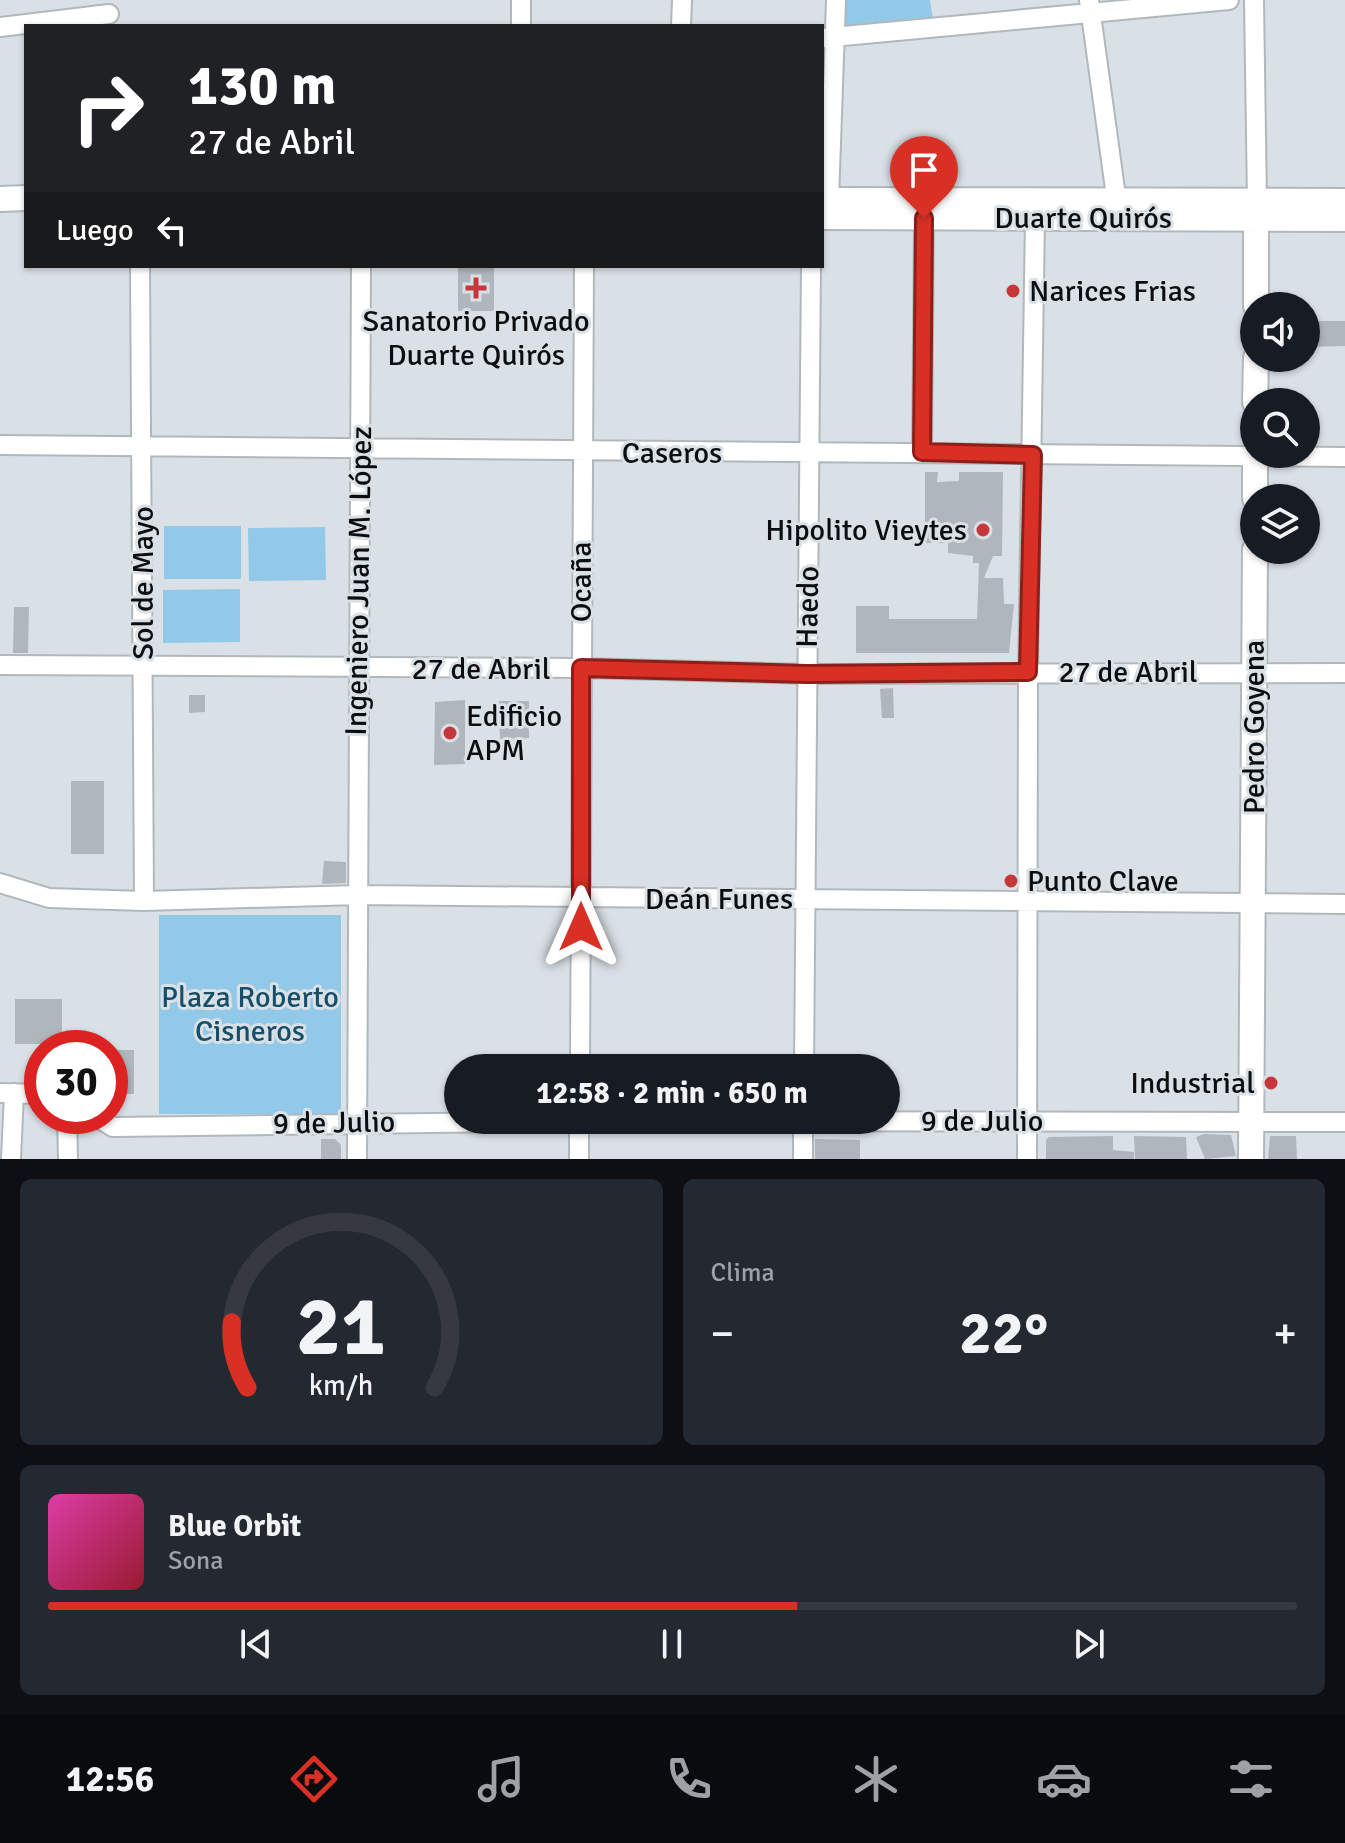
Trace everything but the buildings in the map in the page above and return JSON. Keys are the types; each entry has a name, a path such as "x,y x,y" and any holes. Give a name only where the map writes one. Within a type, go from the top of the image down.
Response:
{"main road":[{"path":"0,199 24,198"},
{"name":"Duarte Quirós","path":"824,206 1256,210 1345,201"},
{"name":"Duarte Quirós","path":"824,206 924,218 1033,209"},
{"name":"Duarte Quirós","path":"1256,210 1345,219"},
{"path":"1256,210 1256,292"},
{"path":"0,212 24,212"},
{"name":"Pedro Goyena","path":"1251,1159 1255,564"}],"street":[{"path":"521,0 521,24"},
{"path":"681,24 682,0"},
{"path":"824,206 828,38 836,0"},
{"path":"828,38 1090,8 1229,0"},
{"path":"1254,0 1256,210"},
{"path":"1090,8 1118,210"},
{"path":"0,27 109,13"},
{"path":"1027,1159 1026,902 1033,455 1033,209"},
{"path":"922,452 924,218"},
{"name":"Sol de Mayo","path":"140,268 144,901"},
{"name":"Ingeniero Juan M. López","path":"357,1159 361,268"},
{"name":"Ocaña","path":"580,1054 584,268"},
{"name":"Haedo","path":"804,1054 811,268"},
{"name":"Caseros","path":"0,445 360,451 1240,455"},
{"name":"Caseros","path":"1320,456 1345,457"},
{"name":"27 de Abril","path":"0,665 357,670 581,668 807,674 1345,673"},
{"name":"Deán Funes","path":"0,883 49,898 144,901 358,895 1345,904"},
{"path":"7,1093 11,1159"},
{"name":"9 de Julio","path":"900,1120 1345,1122"},
{"name":"9 de Julio","path":"128,1127 444,1121"},
{"path":"67,1134 68,1159"},
{"path":"579,1134 579,1159"},
{"path":"803,1134 803,1159"}],"green space":[{"path":"845,0 930,0 933,19 845,25"},
{"path":"164,526 241,526 241,579 164,579"},
{"path":"325,527 326,580 249,581 248,528"},
{"path":"240,589 240,642 163,643 163,590"},
{"name":"Plaza Roberto Cisneros","path":"159,915 341,915 341,1114 159,1114"}],"place":[{"name":"Sanatorio Privado Duarte Quirós","path":"476,288"},
{"name":"Narices Frias","path":"1013,291"},
{"name":"Hipolito Vieytes","path":"983,530"},
{"name":"Edificio APM","path":"450,733"},
{"name":"Punto Clave","path":"1011,881"},
{"name":"Industrial","path":"1271,1083"}],"route":[{"path":"581,927 581,668 807,674 1028,672 1033,455 922,452 924,218"}]}
